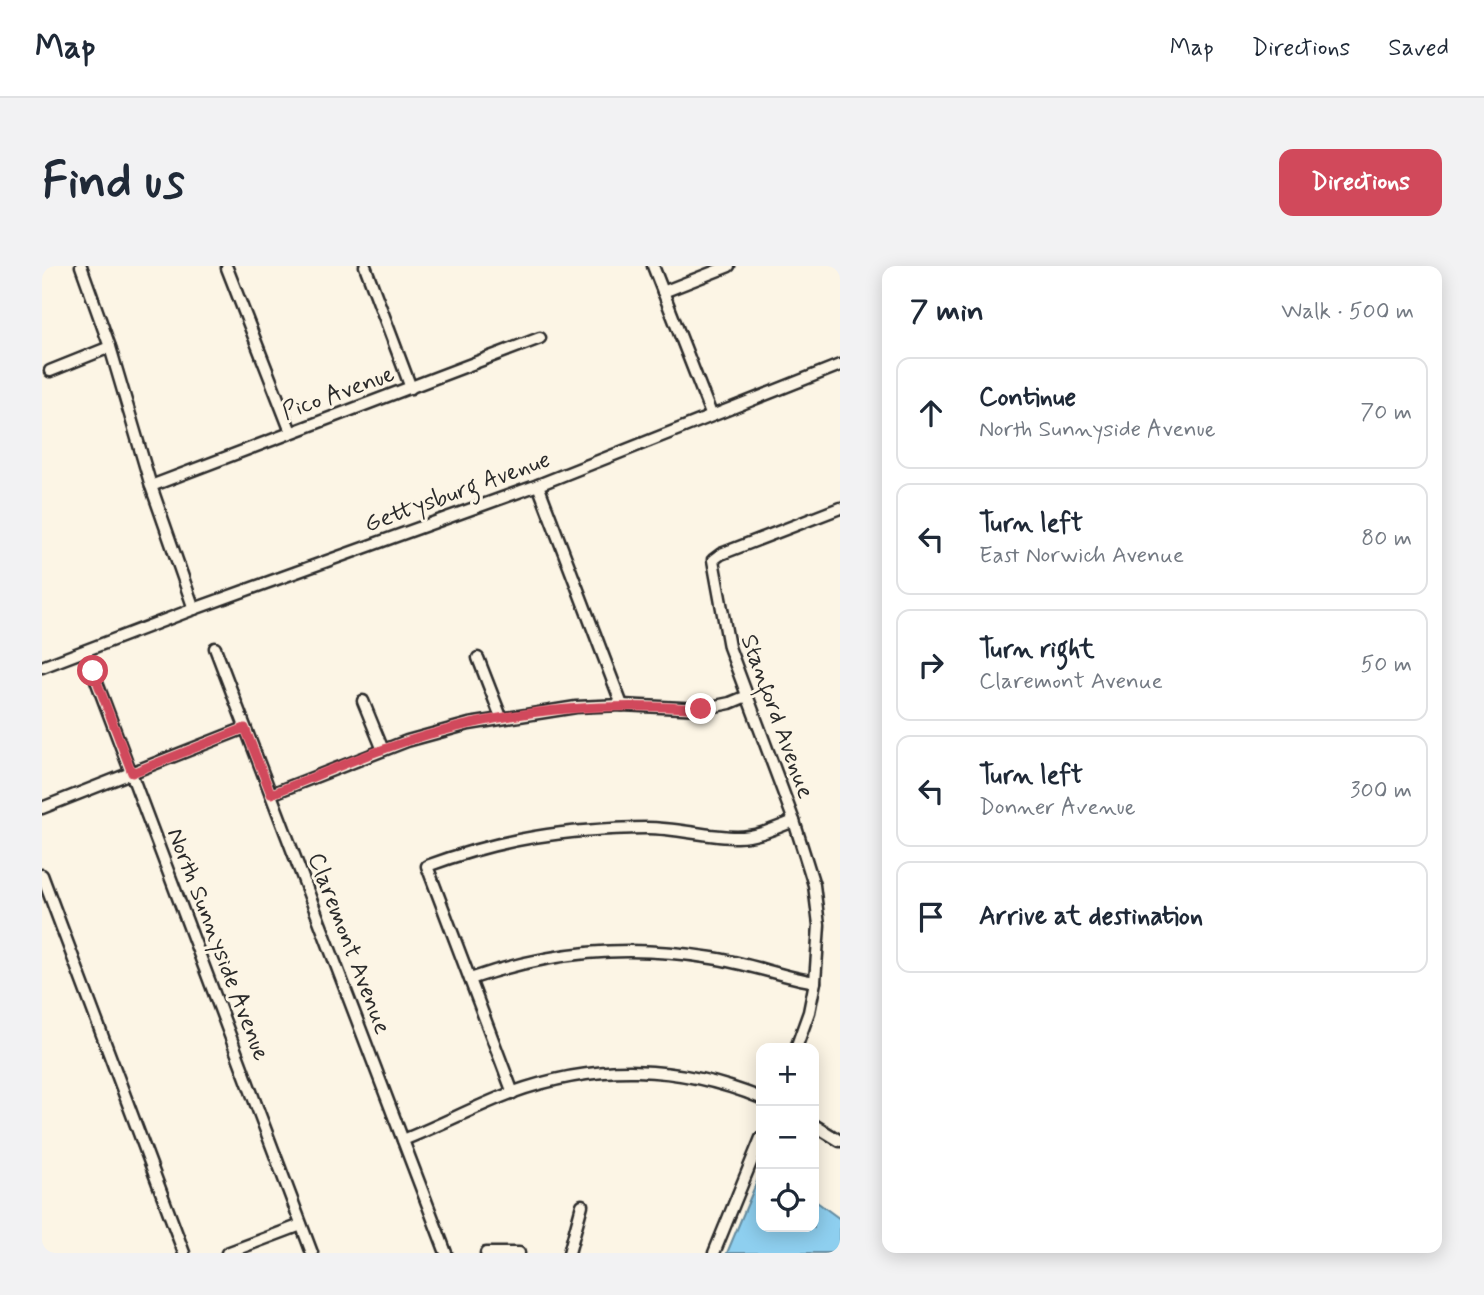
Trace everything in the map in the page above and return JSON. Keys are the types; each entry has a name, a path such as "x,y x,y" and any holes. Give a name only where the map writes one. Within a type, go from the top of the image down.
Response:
{"street":[{"path":"81,266 110,346 151,486 194,609"},
{"path":"365,266 411,388"},
{"path":"653,266 711,414"},
{"path":"663,292 729,266"},
{"path":"227,268 291,432"},
{"name":"Pico Avenue","path":"151,486 540,338"},
{"path":"50,371 110,346"},
{"name":"Gettysburg Avenue","path":"42,667 538,485 840,365"},
{"path":"538,485 622,705"},
{"name":"Stanford Avenue","path":"798,1043 816,982 819,946 817,902 810,867 729,647 713,560 721,554 840,508"},
{"name":"Claremont Avenue","path":"215,648 446,1253"},
{"name":"North Sunnyside Avenue","path":"85,651 312,1253"},
{"path":"478,657 502,718"},
{"path":"271,794 383,750 440,731 502,718 576,707 622,705 701,709 730,703 747,696"},
{"path":"363,701 383,750"},
{"path":"42,808 245,728"},
{"path":"513,1093 427,866 466,852 561,831 651,828 739,837 758,834 794,821"},
{"path":"42,875 184,1253"},
{"path":"470,979 523,962 601,950 713,958 755,967 784,977 816,982"},
{"path":"403,1140 513,1093 550,1081 590,1073 631,1070 676,1073 727,1084 756,1096"},
{"path":"819,1128 840,1141"},
{"path":"714,1253 756,1150"},
{"path":"569,1253 582,1205"},
{"path":"227,1253 301,1225"},
{"path":"486,1253 519,1253"}],"water":[{"path":"756,1184 756,1232 819,1232 819,1204 840,1219 840,1253 727,1253"}],"route":[{"path":"93,671 132,773 245,728 271,794 407,741 469,724 576,707 622,705 701,709"}]}
